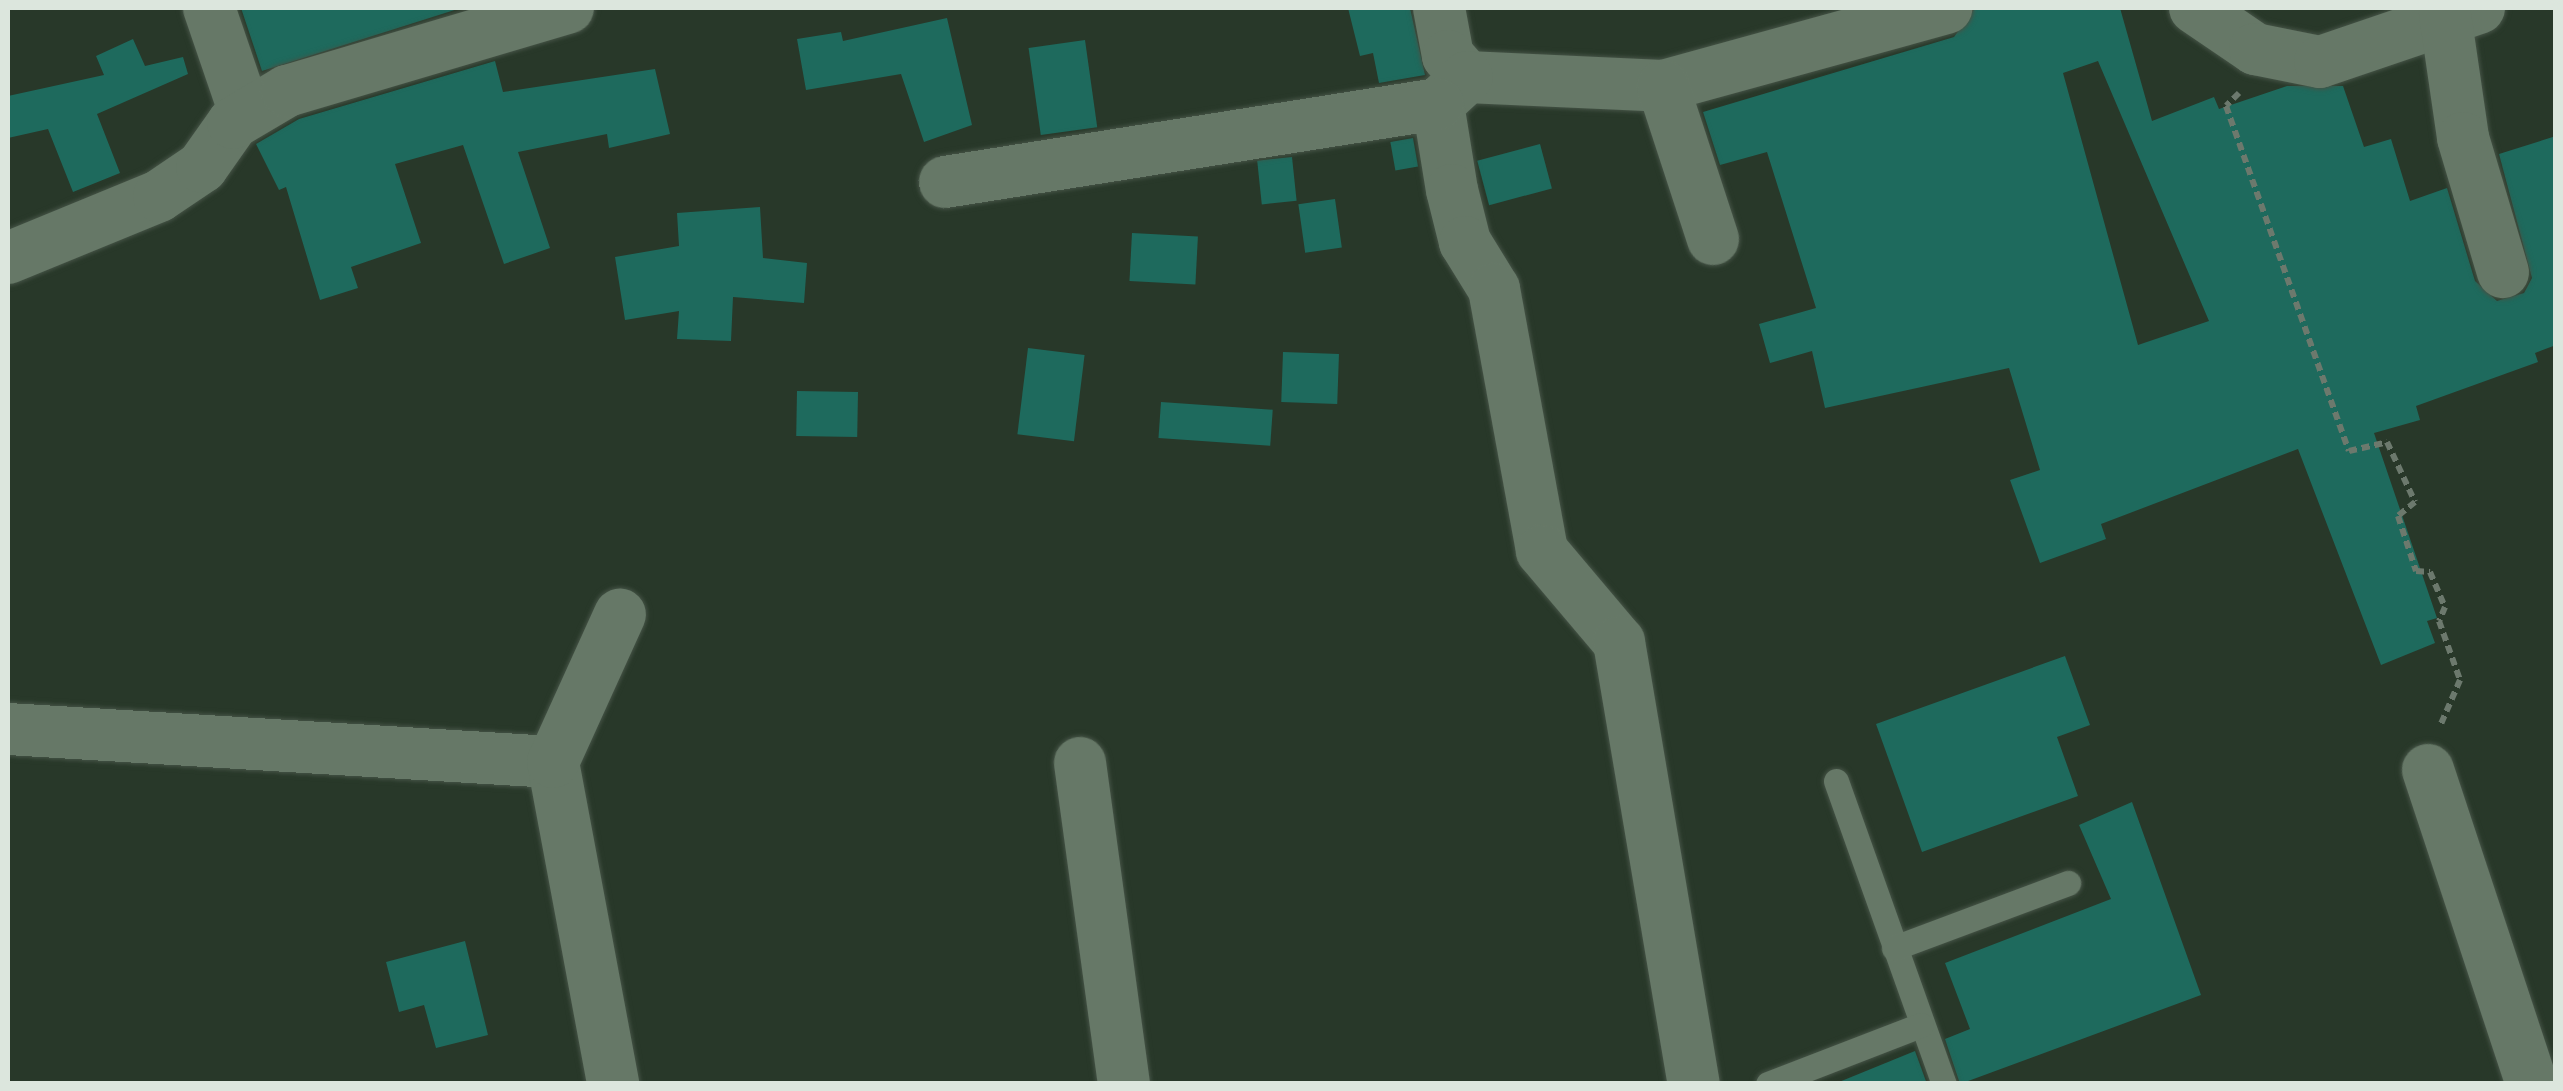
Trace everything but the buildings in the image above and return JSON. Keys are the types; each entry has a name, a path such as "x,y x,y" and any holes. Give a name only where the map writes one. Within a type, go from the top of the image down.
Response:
{"street":[{"path":"209,8 245,113"},
{"path":"8,258 159,196 202,167 245,113 287,90 568,8"},
{"path":"1438,8 1448,56 1465,242 1494,288 1542,550 1619,642 1694,1084"},
{"path":"945,182 1452,91 1662,86 1946,8"},
{"path":"2212,22 2320,62 2462,11 2463,138 2503,272"},
{"path":"1662,86 1713,238"},
{"path":"613,1084 553,762 620,614"},
{"path":"8,729 553,762"},
{"path":"1080,763 1124,1084"},
{"path":"2428,770 2532,1084"}],"lane":[{"path":"1836,780 1944,1084"},
{"path":"1894,948 2068,882"},
{"path":"1768,1084 1922,1025"}],"path":[{"path":"2212,22 2244,88 2226,106 2349,451 2386,442 2416,502 2398,516 2416,571 2430,572 2445,607 2439,621 2460,680 2428,770"}]}
